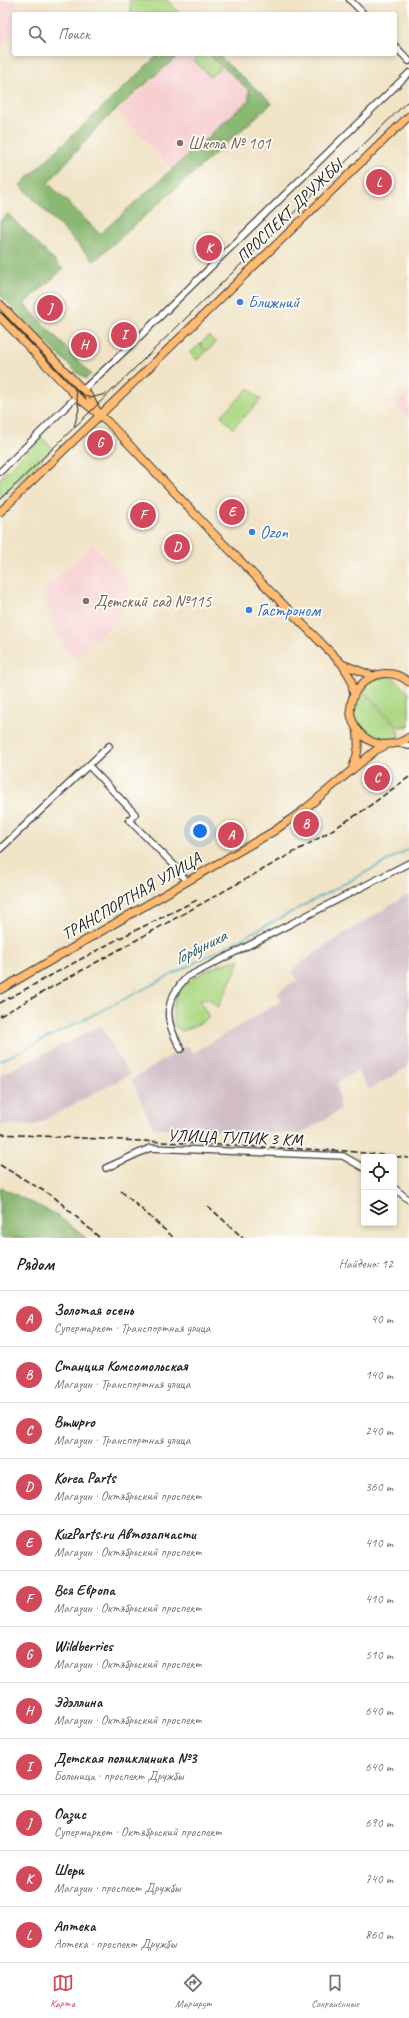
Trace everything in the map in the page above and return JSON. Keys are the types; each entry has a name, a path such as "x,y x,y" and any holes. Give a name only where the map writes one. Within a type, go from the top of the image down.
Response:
{"main road":[{"name":"ПРОСПЕКТ ДРУЖБЫ","path":"0,512 99,414 409,116"},
{"path":"0,304 83,390 94,403 99,414"},
{"path":"0,317 77,396 99,414 342,664 351,679 354,695"},
{"path":"342,664 373,676"},
{"path":"352,769 357,757 359,746 357,730 352,719 351,706 354,695 365,680 384,673 394,674 409,682"},
{"path":"357,730 365,738 376,743 387,745 397,743 409,737"},
{"name":"ТРАНСПОРТНАЯ УЛИЦА","path":"0,990 287,822 376,750 387,745"}],"street":[{"path":"350,0 362,12"},
{"path":"397,48 409,61"},
{"path":"83,390 153,324 409,73"},
{"path":"0,472 77,396"},
{"path":"397,743 409,746"},
{"path":"0,848 109,746"},
{"path":"89,766 135,814 128,820 178,870 186,881"},
{"path":"181,1049 168,1017 173,994 188,977 409,863"},
{"name":"УЛИЦА ТУПИК 3 КМ","path":"106,1168 150,1148 343,1156 361,1166"},
{"path":"396,1190 409,1200"}],"shaded area":[{"path":"0,0 12,0 23,12 12,12 12,36 0,48"},
{"name":"Школа № 101","path":"177,56 218,56 258,98 178,175 118,112"},
{"path":"409,391 409,419 395,404"},
{"name":"Детский сад №115","path":"93,544 128,581 128,594 124,608 119,617 76,659 63,646 41,592"},
{"path":"409,894 409,1066 369,1090 357,1071 337,1083 340,1110 301,1134 153,1128 132,1080 187,1045 193,1053 281,1001 278,992 297,980 337,1041 293,973 295,967 337,938"},
{"path":"101,1026 129,1075 35,1125 0,1125 0,1075"}],"green space":[{"path":"130,0 167,0 178,12 131,12"},
{"path":"157,56 178,56 103,121 48,183 100,234 249,100 249,90 211,56 220,56 272,103 94,261 20,185"},
{"path":"198,56 211,56 221,67 210,77 194,60"},
{"path":"8,214 63,269 24,304 91,374 86,379 76,372 0,295 0,221"},
{"path":"209,336 216,343 207,351 200,344"},
{"path":"199,345 206,352 197,360 190,353"},
{"path":"249,388 261,400 233,428 221,416"},
{"path":"41,438 53,448 0,499 0,478"},
{"path":"387,676 396,680 409,693 409,726 399,727 365,692 366,683 371,680"},
{"path":"359,692 364,693 397,728 399,737 377,739 368,736 361,730 356,723 354,714 355,704"},
{"path":"241,959 218,1008 208,998 200,1001 209,1017 199,1024 183,1031 175,1027 173,1004 180,990 195,977 224,963"},
{"path":"0,1187 57,1215 86,1238 0,1238"}],"waterway":[{"name":"Горбуниха","path":"0,1061 206,957 409,849"}],"tram line":[{"path":"0,500 409,100"},
{"path":"0,312 76,390 90,398 106,394"},
{"path":"74,427 79,409 75,389"}],"railway":[{"path":"0,1016 314,841 361,812 409,777"},
{"path":"0,1003 118,939 197,900"},
{"path":"0,1134 345,1151 409,1158"},
{"path":"0,1165 54,1197 100,1238"},
{"path":"121,1191 174,1238"},
{"path":"208,1206 243,1238"}],"place":[{"name":"Школа № 101","path":"180,143"},
{"name":"Аптека","path":"379,182"},
{"name":"Шери","path":"209,248"},
{"name":"Ближний","path":"240,302"},
{"name":"Оазис","path":"50,308"},
{"name":"Детская поликлиника №3","path":"124,335"},
{"name":"Эдэллина","path":"84,345"},
{"name":"Wildberries","path":"100,443"},
{"name":"KuzParts.ru Автозапчасти","path":"232,512"},
{"name":"Вся Европа","path":"143,515"},
{"name":"Ozon","path":"252,532"},
{"name":"Korea Parts","path":"177,547"},
{"name":"Детский сад №115","path":"86,601"},
{"name":"Гастроном","path":"249,610"},
{"name":"Bmwpro","path":"377,778"},
{"name":"Станция Комсомольская","path":"306,824"},
{"name":"Золотая осень","path":"231,835"}]}
